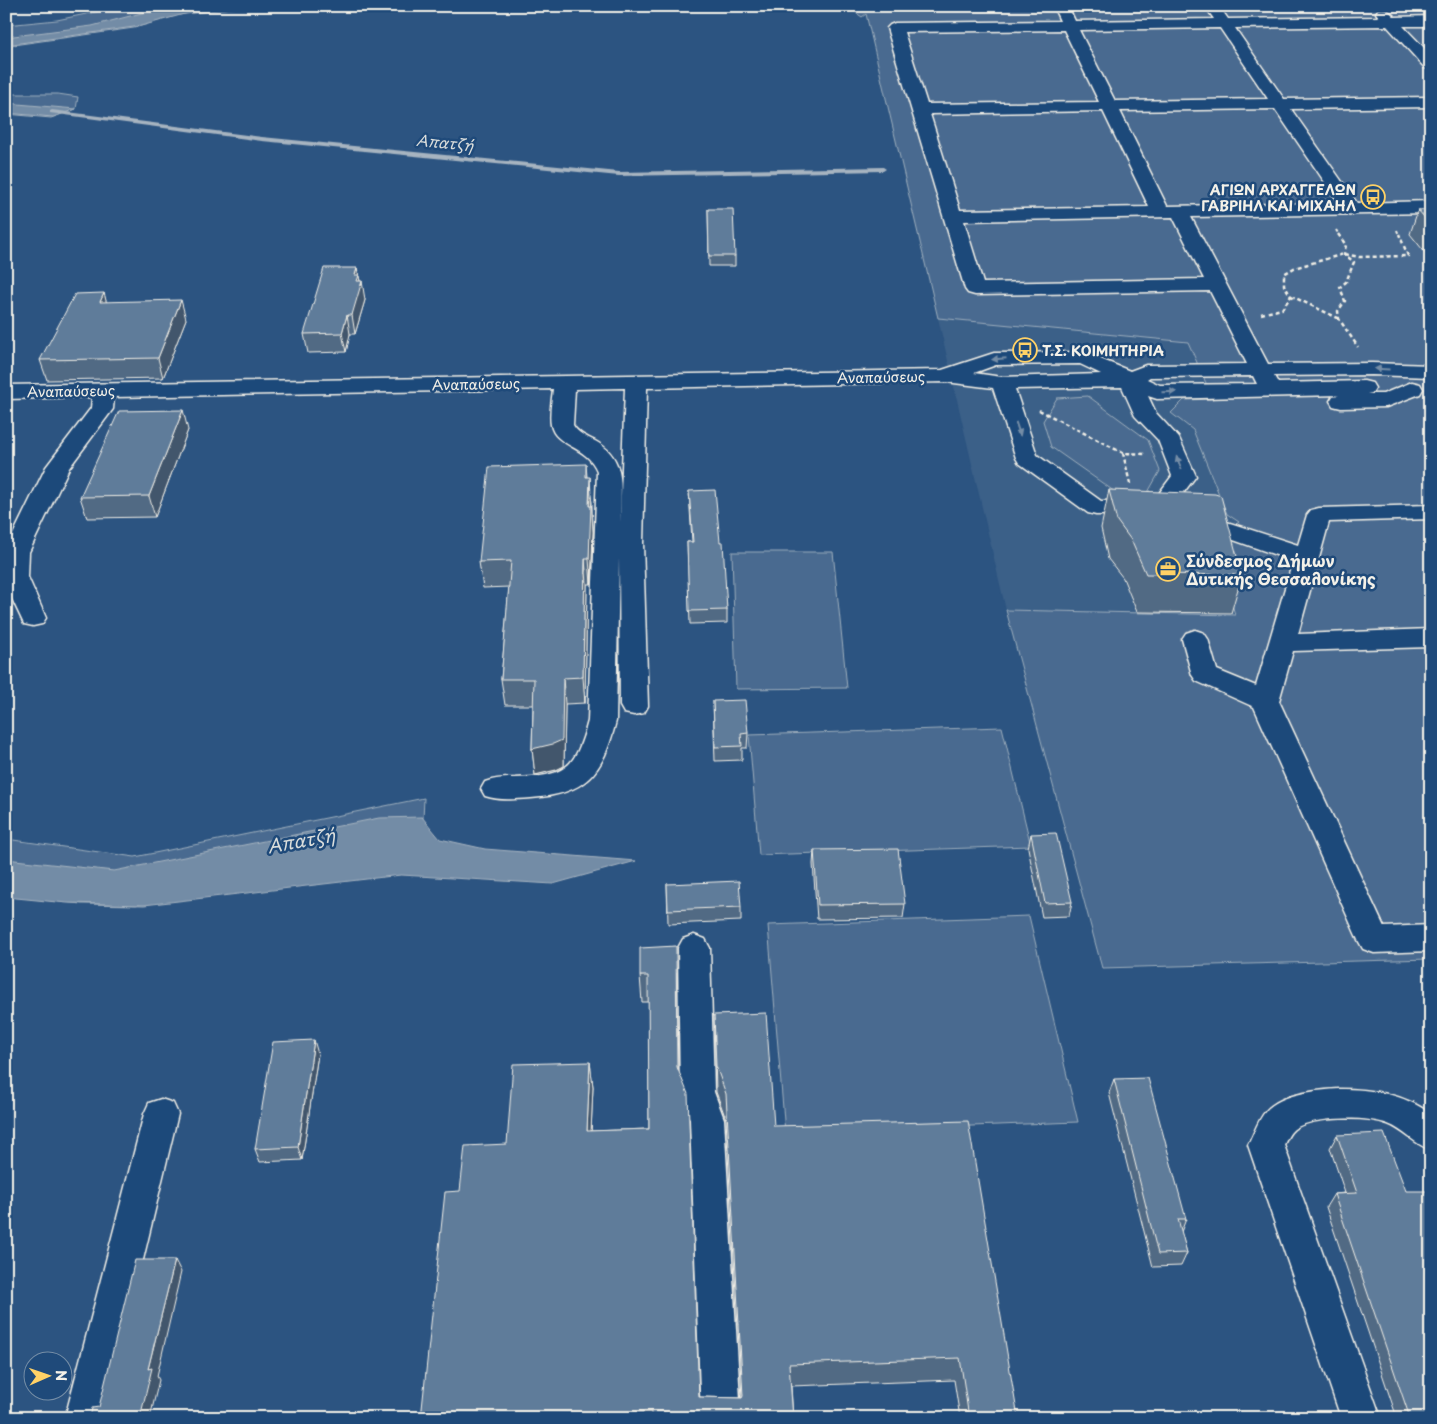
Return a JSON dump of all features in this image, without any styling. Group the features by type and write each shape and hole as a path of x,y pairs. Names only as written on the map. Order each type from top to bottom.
{"street":[{"path":"1060,6 1110,107 1170,212 1216,285 1270,390"},
{"path":"1212,6 1351,208"},
{"path":"1377,6 1431,66"},
{"path":"1216,285 975,288 895,28 1431,21"},
{"path":"920,109 1431,102"},
{"path":"953,216 1431,206"},
{"path":"946,376 994,359 1083,358 1157,392 1270,390 1300,402 1386,400 1422,389"},
{"path":"946,376 1004,388 1130,380 1146,371 1372,369 1431,371"},
{"name":"Αναπαύσεως","path":"6,392 946,376"},
{"path":"1130,380 1146,416 1168,438 1184,476 1161,507"},
{"path":"634,706 631,543 636,381"},
{"path":"495,789 546,786 570,780 586,763 597,741 602,721 609,471 604,459 595,450 566,434 562,425 564,382"},
{"path":"1004,388 1027,458 1096,508 1161,507 1307,557"},
{"path":"33,618 16,578 17,552 58,467 102,409 104,401 102,390"},
{"path":"1431,512 1319,515 1265,701 1374,940 1431,938"},
{"path":"1282,643 1431,638"},
{"path":"1194,639 1205,675 1265,701"},
{"path":"694,948 697,1092 707,1119 721,1418"},
{"path":"1361,1418 1266,1145 1280,1119 1318,1105 1340,1103 1370,1105 1399,1112 1431,1135"},
{"path":"85,1418 161,1114"}],"path":[{"path":"1315,209 1325,216 1346,246 1344,254"},
{"path":"1339,319 1291,296 1284,285 1284,274 1294,268 1344,254 1359,258 1408,256 1396,228 1404,228"},
{"path":"1344,254 1354,262 1346,282 1340,287 1345,301 1338,311 1339,319 1372,369"},
{"path":"1233,317 1282,309 1291,296"},
{"path":"1004,388 1123,453 1176,455"},
{"path":"1123,453 1137,507"}],"shaded area":[{"path":"125,6 248,6 178,15 134,28 6,46 6,25 57,20"},
{"path":"846,6 1431,6 1431,959 1102,968 1006,610 1235,615 1215,541 1239,522 1227,514 1193,430 1171,413 1184,400 1213,399 1188,342 938,318 866,14 862,17"},
{"path":"6,94 58,94 78,97 76,109 51,118 6,114"},
{"path":"938,318 1188,342 1261,506 1215,542 1236,615 1006,610"},
{"path":"1088,396 1148,440 1160,471 1147,494 1118,494 1051,447 1043,421 1057,398"},
{"path":"732,552 833,552 847,688 736,689"},
{"path":"1002,727 1031,846 759,855 749,735"},
{"path":"424,798 422,841 136,905 81,904 6,896 6,839 135,857"},
{"path":"1029,916 1078,1122 785,1133 768,925"}],"water":[{"path":"168,6 213,6 141,26 6,45 6,37 92,26"},
{"path":"6,103 76,109 53,117 6,113"},
{"path":"422,817 440,839 485,849 636,861 553,884 401,875 144,905 67,903 6,897 6,859 114,871 379,818"}],"building":[{"path":"708,209 733,209 735,256 709,256"},
{"path":"1418,210 1431,210 1431,225"},
{"path":"324,268 357,268 355,275 359,275 357,281 362,281 352,315 347,315 342,333 304,334"},
{"path":"104,293 100,302 181,300 158,358 40,360 75,294"},
{"path":"183,410 149,496 80,497 119,411"},
{"path":"586,464 586,477 590,477 589,506 591,506 589,559 585,559 583,677 563,678 562,740 532,749 534,679 501,679 511,561 479,562 489,467"},
{"path":"715,490 720,542 723,542 727,610 689,611 687,542 693,542 689,491"},
{"path":"1109,490 1215,494 1221,496 1242,575 1146,574 1131,540 1117,521"},
{"path":"745,700 748,733 741,734 742,746 715,747 713,701"},
{"path":"1056,833 1072,902 1045,903 1031,834"},
{"path":"898,849 905,904 818,905 814,850"},
{"path":"739,881 741,907 668,910 667,884"},
{"path":"676,946 677,1067 688,1094 699,1397 742,1398 743,1396 726,1094 716,1066 714,1015 766,1013 774,1126 968,1121 1018,1418 969,1418 960,1358 789,1364 793,1418 651,1418 651,1412 421,1418 445,1192 460,1191 465,1146 507,1144 513,1064 590,1062 587,1131 649,1129 648,976 640,976 640,948"},
{"path":"314,1040 298,1147 255,1149 273,1042"},
{"path":"1148,1078 1186,1219 1178,1219 1187,1253 1158,1254 1114,1079"},
{"path":"1384,1133 1406,1191 1431,1191 1431,1418 1410,1418 1334,1194 1357,1193 1337,1135"},
{"path":"135,1260 175,1260 148,1369 152,1368 140,1418 90,1418 92,1408 99,1407"}],"waterway":[{"name":"Απατζή","path":"52,112 262,139 619,174 883,169"}],"place":[{"name":"ΑΓΙΩΝ ΑΡΧΑΓΓΕΛΩΝ ΓΑΒΡΙΗΛ ΚΑΙ ΜΙΧΑΗΛ","path":"1373,197"},
{"name":"Τ.Σ. ΚΟΙΜΗΤΗΡΙΑ","path":"1025,350"},
{"name":"Σύνδεσμος Δήμων Δυτικής Θεσσαλονίκης","path":"1168,569"}]}
